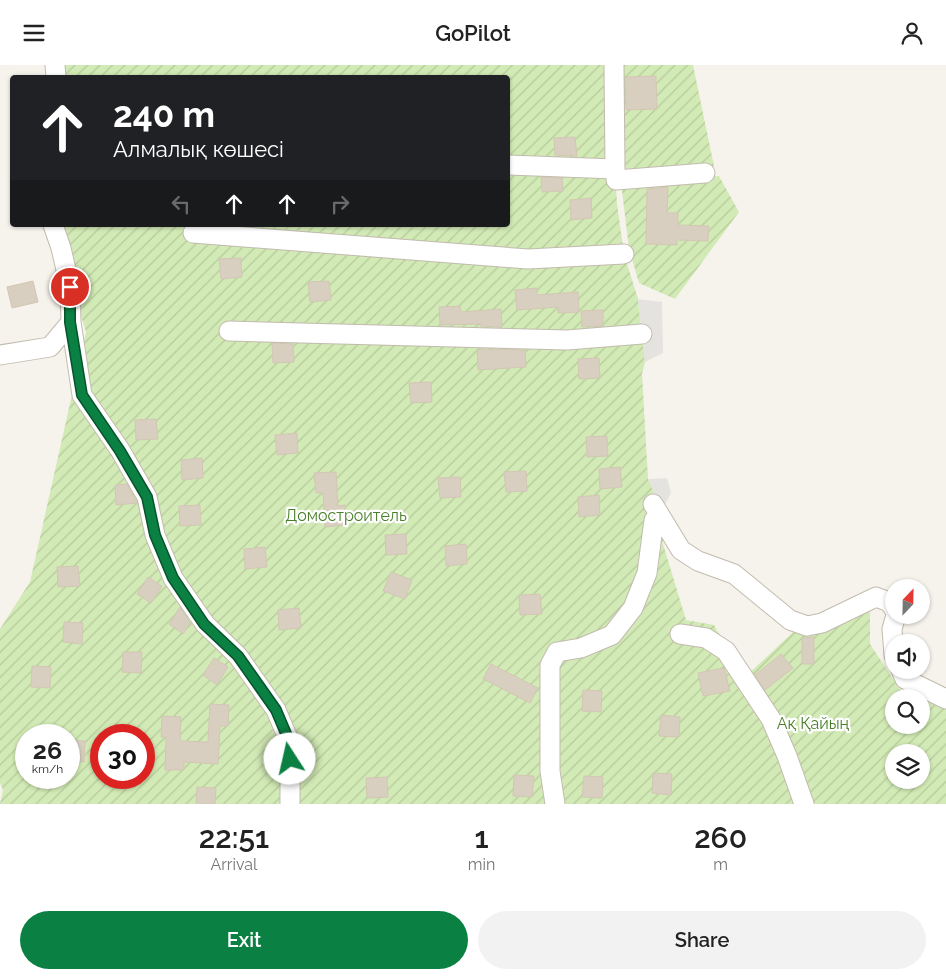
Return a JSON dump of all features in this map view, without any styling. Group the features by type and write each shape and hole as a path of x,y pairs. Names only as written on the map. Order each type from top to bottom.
{"street":[{"path":"614,65 616,174"},
{"path":"510,165 616,174 706,173"},
{"path":"54,227 61,247 70,287 70,322 82,395 120,451 147,497 155,535 173,578 204,624 238,656 276,710 290,743 290,804"},
{"path":"193,233 528,259 624,254"},
{"path":"0,355 50,347 70,322"},
{"path":"229,331 567,340 642,335"},
{"path":"555,804 550,771 550,665 557,652 581,648 612,635 633,608 647,573 654,512 681,550 698,561 734,574 790,620 807,626 822,623 876,597 885,600"},
{"path":"680,634 706,638 726,651 771,719 787,756 804,804"},
{"path":"905,679 946,699"}],"green space":[{"name":"Домостроитель","path":"55,65 693,65 714,166 615,169 617,204 624,254 638,299 645,362 642,374 648,479 662,510 663,544 686,620 714,625 744,678 792,633 823,613 870,610 870,644 885,667 885,679 893,679 900,689 885,689 885,734 930,734 930,703 946,706 946,804 0,804 3,790 0,783 0,629 30,582 86,332 54,227 510,227 510,75 56,75"},
{"path":"719,176 739,212 675,299 639,283 629,249 622,191 623,182"}],"shaded area":[{"path":"638,299 662,302 663,353 645,362"},
{"path":"667,478 671,493 662,510 648,479"}],"building":[{"path":"656,76 657,109 626,110 625,77"},
{"path":"575,137 577,156 555,155 554,138"},
{"path":"541,177 562,178 563,191 542,192"},
{"path":"668,187 667,213 678,213 678,225 709,226 708,241 677,240 677,245 646,244 647,189"},
{"path":"591,198 592,218 571,220 570,200"},
{"path":"241,258 242,277 221,279 219,259"},
{"path":"33,281 38,302 12,308 7,287"},
{"path":"329,281 331,300 310,302 308,282"},
{"path":"537,288 537,295 578,292 579,312 558,313 558,307 517,310 515,290"},
{"path":"460,306 461,312 501,309 502,327 480,326 480,324 440,325 439,307"},
{"path":"603,310 603,326 582,327 581,311"},
{"path":"272,343 293,344 294,362 273,363"},
{"path":"477,350 525,350 526,367 478,370"},
{"path":"599,358 600,378 579,379 578,359"},
{"path":"431,382 432,402 411,403 409,383"},
{"path":"156,419 158,439 136,440 135,420"},
{"path":"297,433 298,453 277,455 275,435"},
{"path":"607,436 608,456 587,457 586,437"},
{"path":"202,458 203,478 182,480 181,460"},
{"path":"620,467 622,487 600,489 599,469"},
{"path":"526,471 527,491 506,492 504,472"},
{"path":"336,472 338,506 345,505 346,525 325,527 323,493 316,493 314,473"},
{"path":"460,477 461,497 440,498 438,478"},
{"path":"127,484 137,503 116,505 115,485"},
{"path":"599,495 600,515 579,517 578,497"},
{"path":"200,505 201,525 180,526 179,506"},
{"path":"406,534 407,554 386,555 385,535"},
{"path":"466,544 467,564 446,566 445,546"},
{"path":"265,547 267,567 245,569 244,549"},
{"path":"78,566 80,586 58,587 57,567"},
{"path":"391,572 412,580 405,599 383,591"},
{"path":"148,577 162,586 151,603 137,594"},
{"path":"540,594 542,614 520,615 519,595"},
{"path":"180,607 190,623 183,634 169,624"},
{"path":"299,608 301,628 279,630 278,610"},
{"path":"64,622 83,623 82,644 63,642"},
{"path":"814,637 814,664 802,664 802,638"},
{"path":"123,652 142,652 141,673 122,672"},
{"path":"781,654 793,668 765,690 755,675"},
{"path":"214,658 228,667 217,685 203,675"},
{"path":"491,664 538,688 530,703 483,679"},
{"path":"32,666 51,667 50,688 31,687"},
{"path":"724,668 730,691 703,696 698,673"},
{"path":"583,690 602,691 601,712 582,711"},
{"path":"210,704 229,705 228,726 220,726 218,764 184,762 184,770 165,770 166,737 161,737 162,716 181,717 180,741 208,742"},
{"path":"661,715 680,717 679,737 659,736"},
{"path":"80,741 85,741 84,762 80,762"},
{"path":"653,773 672,774 671,795 652,793"},
{"path":"514,775 534,776 532,797 513,796"},
{"path":"584,776 603,777 602,798 582,797"},
{"path":"387,777 388,797 367,798 366,778"},
{"path":"197,787 216,788 215,804 196,804"}],"route":[{"path":"70,287 70,322 82,395 120,451 147,497 155,535 173,578 204,624 238,656 276,710 290,743 290,759"}],"park label":[{"name":"Ақ Қайың","path":"813,723"}]}
